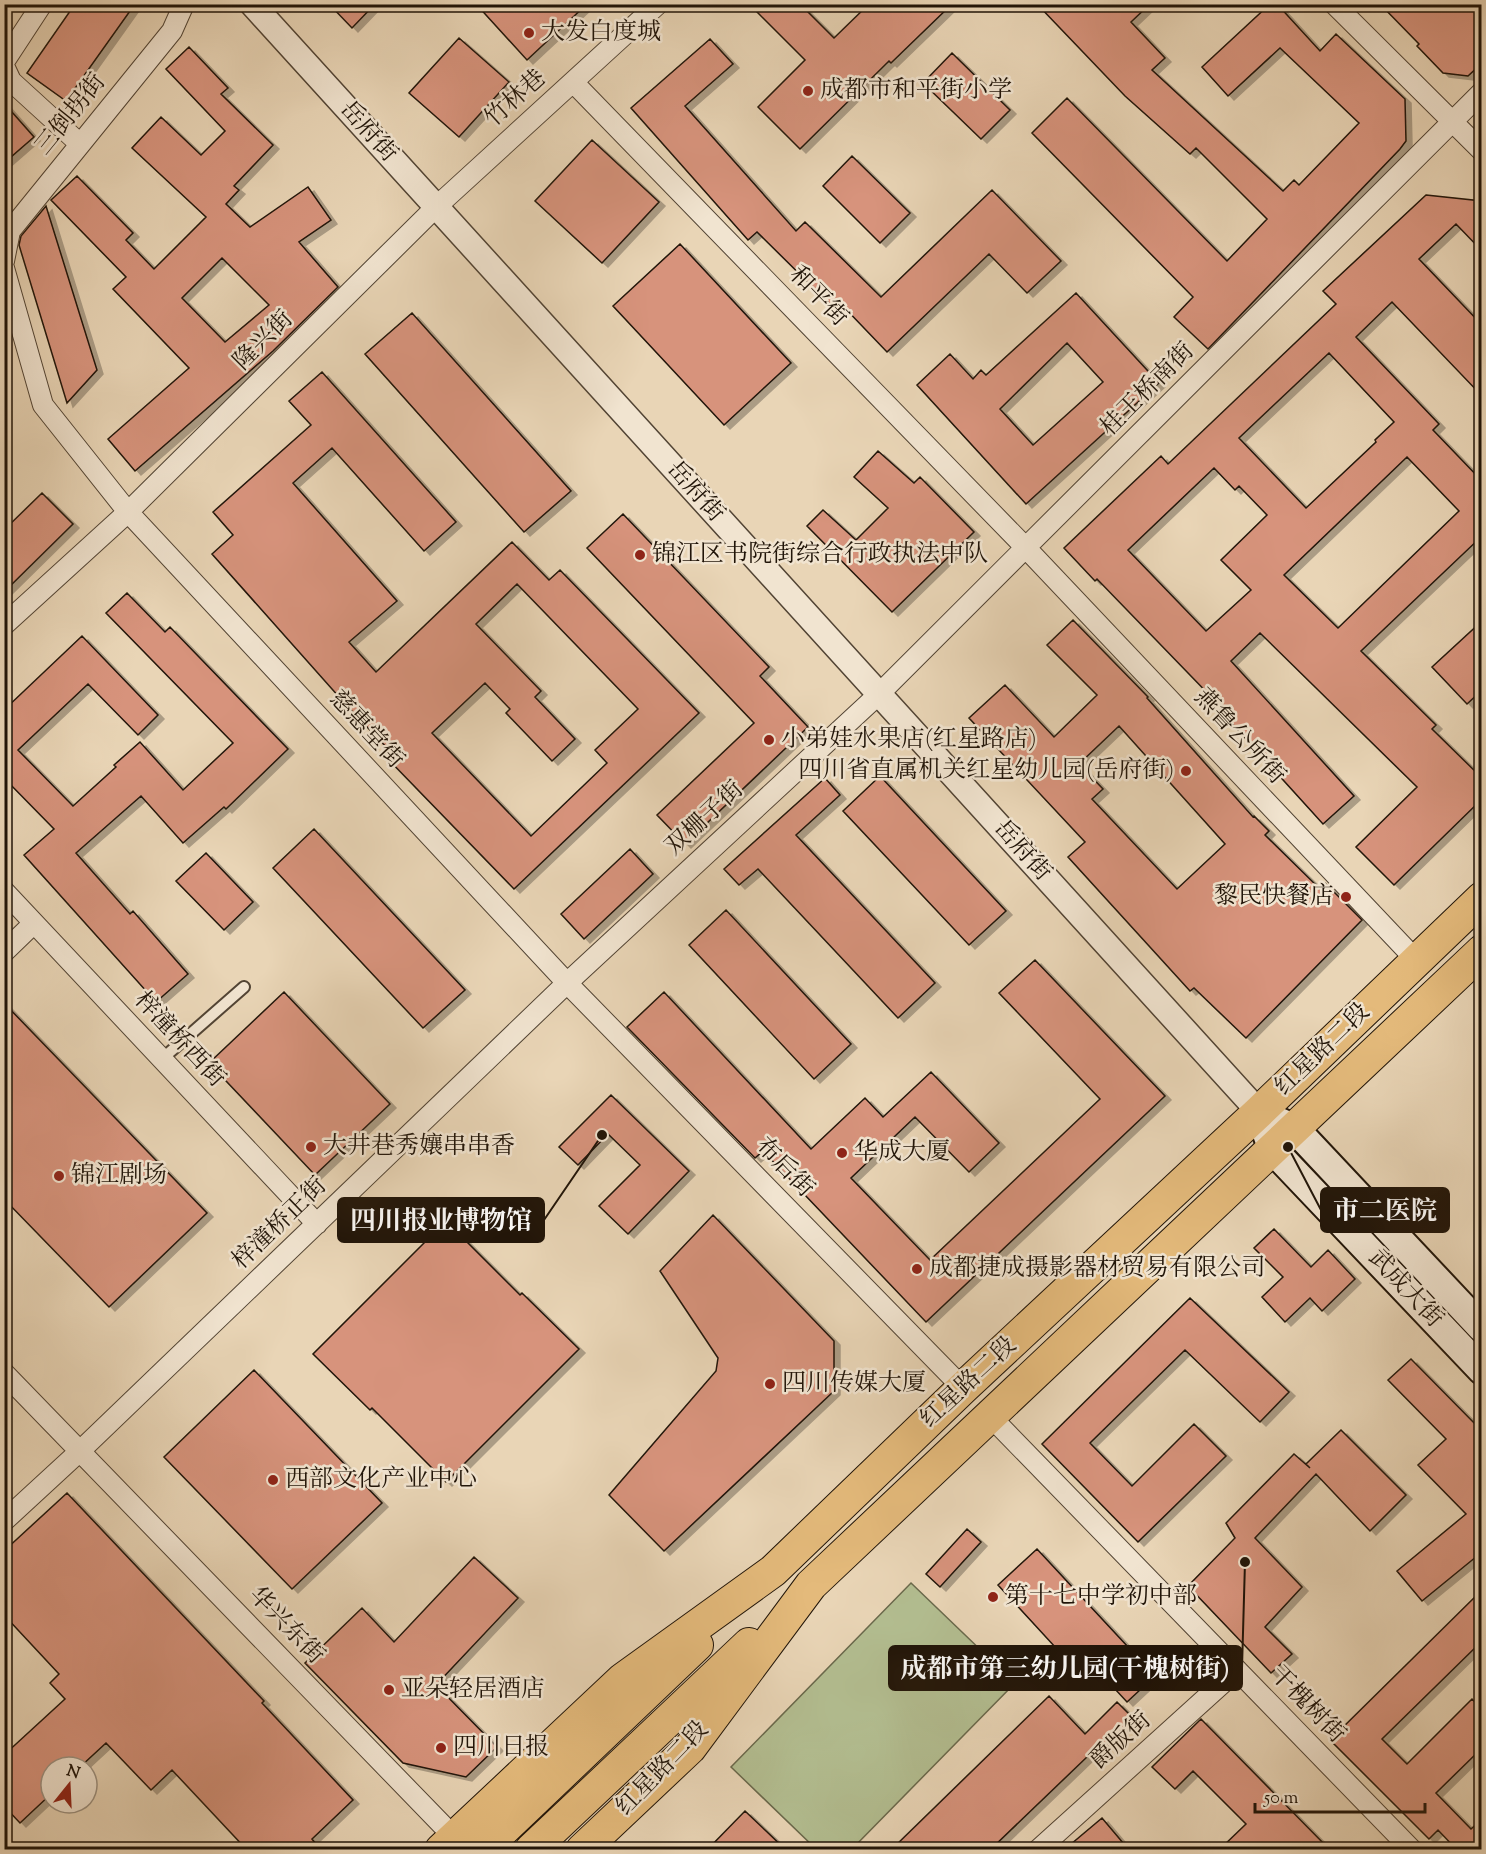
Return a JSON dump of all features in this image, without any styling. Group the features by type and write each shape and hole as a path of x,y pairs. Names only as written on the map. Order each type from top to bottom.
{"main road":[{"name":"红星路二段","path":"447,1843 623,1679 773,1571 963,1388 1259,1113 1482,898"},
{"name":"红星路二段","path":"582,1850 690,1748 811,1585 1482,951"},
{"name":"武成大街","path":"1259,1113 1482,1328"},
{"name":"武成大街","path":"1284,1139 1482,1370"},
{"path":"482,1850 773,1571"},
{"path":"531,1850 811,1585"}],"street":[{"path":"42,4 4,64 12,81 80,144"},
{"name":"三倒拐街","path":"4,261 10,231 172,31 184,4"},
{"name":"岳府街","path":"252,4 1259,1113"},
{"name":"竹林巷","path":"436,207 658,4"},
{"path":"1334,4 1482,151"},
{"name":"和平街","path":"573,82 1026,548"},
{"name":"桂王桥南街","path":"879,694 1482,92"},
{"name":"隆兴街","path":"4,625 128,512 436,207"},
{"path":"4,268 43,405 128,512"},
{"name":"慈惠堂街","path":"128,512 567,983"},
{"name":"燕鲁公所街","path":"1026,548 1416,960"},
{"name":"双栅子街","path":"567,983 879,694"},
{"name":"梓潼桥西街","path":"4,891 316,1224"},
{"path":"4,952 34,923"},
{"name":"梓潼桥正街","path":"4,1521 80,1451 567,983"},
{"name":"布后街","path":"567,983 963,1388"},
{"name":"华兴东街","path":"4,1373 80,1451 447,1843"},
{"name":"干槐树街","path":"990,1416 1412,1850"},
{"name":"爵版街","path":"1038,1850 1237,1670"}],"lane":[{"path":"162,1059 244,987"}],"green space":[{"path":"911,1583 1015,1683 852,1849 816,1849 731,1767"}],"building":[{"path":"75,4 135,4 66,101 27,73"},
{"path":"329,4 375,4 352,28"},
{"name":"大发白度城","path":"476,4 587,4 527,60"},
{"path":"749,4 800,4 834,38 869,4 952,4 891,63 889,61 800,149 758,107 805,60"},
{"path":"1037,4 1150,4 1131,22 1165,58 1152,70 1283,191 1294,180 1299,185 1359,123 1280,48 1228,96 1202,67 1270,4 1277,4 1320,51 1336,34 1405,99 1406,141 1208,349 1174,317 1193,297 1032,133 1067,98 1227,261 1267,219 1196,148 1190,154 1125,96"},
{"path":"1380,4 1482,4 1482,63 1468,76 1443,73 1417,46 1419,44"},
{"path":"459,38 509,82 459,137 409,93"},
{"path":"710,39 733,64 685,106 796,231 805,222 881,297 992,190 1061,261 1027,293 989,254 887,352 840,303 834,308 757,232 748,240 631,108"},
{"path":"189,47 228,88 221,94 273,145 234,186 239,190 226,204 250,227 308,187 331,220 299,242 338,287 273,351 135,471 108,439 189,368 113,289 126,277 51,200 77,176 133,233 126,240 154,269 206,217 132,148 161,117 201,155 225,131 166,69","holes":["222,258 269,305 225,342 182,298"]},
{"path":"952,53 1010,110 981,139 923,83"},
{"path":"4,103 34,137 4,163"},
{"path":"592,140 659,202 602,263 535,201"},
{"path":"852,156 910,213 880,243 823,186"},
{"path":"1426,195 1482,201 1482,251 1456,224 1419,259 1482,325 1482,396 1392,302 1356,337 1439,424 1433,430 1482,481 1482,536 1361,651 1436,725 1432,729 1482,778 1482,799 1394,885 1356,847 1417,787 1260,633 1231,661 1354,796 1323,824 1217,707 1219,705 1064,548 1161,456 1168,464 1336,304 1323,291","holes":["1329,353 1394,422 1306,508 1239,438","1407,457 1459,511 1338,628 1284,575","1214,468 1235,490 1239,486 1267,515 1221,560 1251,590 1206,631 1128,550"]},
{"path":"46,206 97,370 67,403 19,245 21,236"},
{"path":"680,244 791,363 724,425 613,306"},
{"path":"1076,293 1159,383 1026,504 917,385 950,354 973,379 981,370 986,375","holes":["1067,343 1103,382 1033,445 1000,409"]},
{"path":"412,313 571,491 524,532 365,354"},
{"path":"322,372 456,522 424,551 332,448 293,483 397,601 349,642 376,672 512,542 549,580 560,570 699,713 514,889 384,755 389,750 212,554 233,535 213,512 311,425 289,401","holes":["517,584 638,709 595,750 607,763 531,836 432,733 485,683 510,709 506,713 552,761 575,739 535,697 541,691 476,624"]},
{"path":"878,451 914,483 920,477 974,532 892,612 807,526 823,510 856,540 888,508 854,477"},
{"path":"42,493 73,524 4,592 4,530"},
{"path":"623,514 769,667 760,676 808,727 685,844 657,815 754,723 587,548"},
{"path":"127,593 165,632 170,627 288,749 226,809 224,807 183,843 141,796 76,853 130,914 133,911 188,974 156,1002 24,855 54,829 4,778 4,710 82,636 158,715 138,735 88,684 18,750 73,806 140,742 183,790 233,743 106,613"},
{"path":"1073,620 1148,697 1253,817 1269,831 1265,835 1320,889 1325,883 1362,920 1246,1038 1194,988 1190,991 1068,857 1085,842 969,718 1005,685 1054,737 1097,695 1047,645","holes":["1119,726 1225,844 1177,889 1092,799 1103,789 1079,764"]},
{"path":"1482,621 1482,690 1467,704 1432,667"},
{"path":"880,776 1006,911 969,945 843,811"},
{"path":"825,778 840,795 796,835 935,983 898,1018 758,869 739,885 724,869"},
{"path":"314,829 465,990 423,1028 273,868"},
{"path":"630,849 653,874 584,939 561,914"},
{"path":"206,853 253,902 224,930 176,881"},
{"path":"726,910 851,1044 814,1079 689,945"},
{"name":"华成大厦","path":"1035,960 1165,1096 926,1322 763,1151 755,1158 627,1027 664,992 811,1149 865,1098 883,1117 931,1072 999,1143 969,1172 915,1117 851,1178 930,1260 1100,1099 999,993"},
{"path":"284,992 390,1104 315,1175 209,1063"},
{"path":"4,1003 207,1213 109,1307 4,1199"},
{"path":"611,1095 689,1171 628,1234 599,1206 640,1165 608,1134 578,1165 559,1147"},
{"name":"四川传媒大厦","path":"713,1215 834,1341 834,1391 664,1551 609,1495 716,1371 718,1358 660,1271"},
{"path":"446,1221 520,1295 522,1293 579,1349 446,1482 372,1408 370,1410 313,1354"},
{"path":"1274,1229 1311,1267 1328,1250 1355,1279 1322,1311 1310,1298 1285,1322 1262,1297 1283,1277 1254,1248"},
{"path":"1190,1298 1289,1392 1260,1422 1185,1350 1090,1443 1132,1486 1194,1424 1226,1456 1138,1542 1042,1444"},
{"path":"1411,1359 1482,1431 1482,1552 1422,1601 1397,1571 1466,1514 1418,1465 1446,1439 1388,1380"},
{"name":"西部文化产业中心","path":"254,1370 382,1503 292,1589 164,1457"},
{"path":"1341,1430 1406,1495 1370,1531 1316,1474 1255,1538 1302,1587 1265,1627 1292,1654 1271,1673 1188,1586 1235,1538 1226,1523 1294,1454 1310,1468 1306,1464"},
{"path":"67,1493 264,1701 262,1703 353,1800 312,1839 321,1850 247,1850 172,1770 151,1790 106,1743 93,1755 39,1755 39,1805 20,1823 4,1806 4,1755 65,1699 50,1683 59,1674 4,1615 4,1551"},
{"path":"967,1529 981,1542 940,1587 926,1574"},
{"path":"1037,1549 1155,1676 1127,1702 1078,1649 1067,1660 998,1585"},
{"path":"474,1557 518,1598 436,1685 497,1747 466,1777 403,1763 305,1663 362,1608 394,1642"},
{"path":"1482,1590 1482,1641 1382,1739 1407,1764 1472,1699 1482,1709 1482,1748 1436,1793 1471,1829 1482,1819 1482,1850 1457,1850 1438,1830 1429,1839 1330,1740"},
{"path":"1049,1696 1085,1734 1117,1702 1133,1718 1091,1759 1088,1756 990,1850 891,1850"},
{"path":"1201,1719 1330,1850 1219,1850 1246,1824 1193,1771 1175,1789 1152,1767"},
{"path":"745,1811 786,1850 707,1850"},
{"path":"1102,1818 1129,1850 1064,1850"}],"place":[{"name":"大发白度城","path":"529,33"},
{"name":"成都市和平街小学","path":"808,91"},
{"name":"锦江区书院街综合行政执法中队","path":"640,555"},
{"name":"小弟娃水果店(红星路店)","path":"769,740"},
{"name":"四川省直属机关红星幼儿园(岳府街)","path":"1186,771"},
{"name":"黎民快餐店","path":"1346,897"},
{"name":"四川报业博物馆","path":"602,1135"},
{"name":"大井巷秀孃串串香","path":"311,1147"},
{"name":"市二医院","path":"1288,1147"},
{"name":"华成大厦","path":"842,1153"},
{"name":"锦江剧场","path":"59,1176"},
{"name":"成都捷成摄影器材贸易有限公司","path":"917,1269"},
{"name":"四川传媒大厦","path":"770,1384"},
{"name":"西部文化产业中心","path":"273,1480"},
{"name":"成都市第三幼儿园(干槐树街)","path":"1245,1562"},
{"name":"第十七中学初中部","path":"993,1597"},
{"name":"亚朵轻居酒店","path":"389,1690"},
{"name":"四川日报","path":"441,1748"}]}
